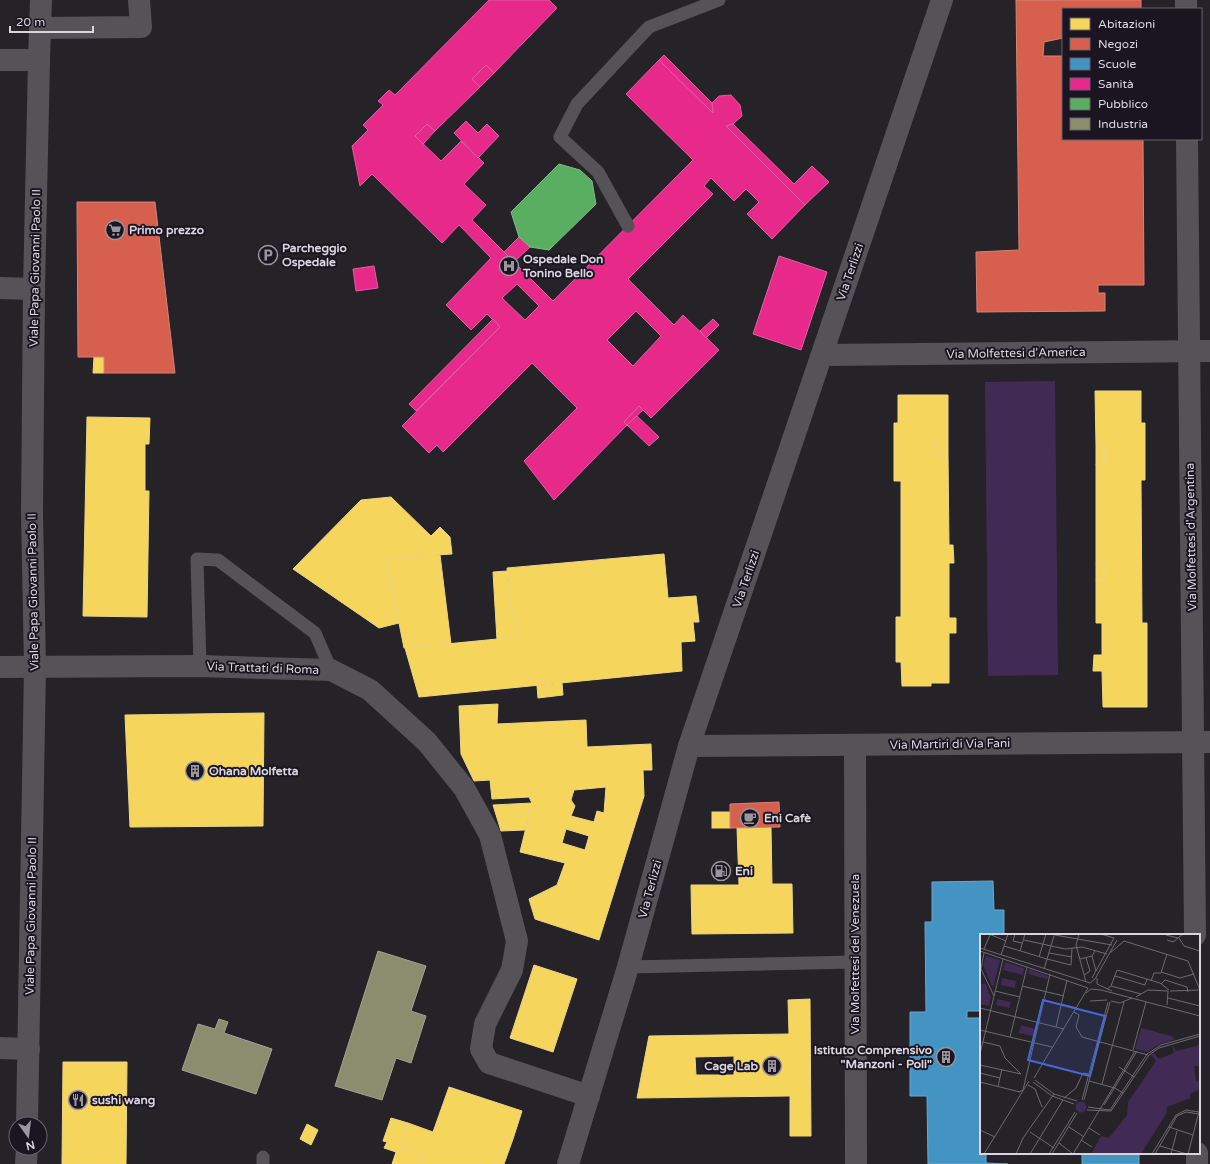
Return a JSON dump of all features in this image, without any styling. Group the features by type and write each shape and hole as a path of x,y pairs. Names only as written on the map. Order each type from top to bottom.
{"street":[{"name":"Viale Papa Giovanni Paolo II","path":"27,1116 35,668 32,512 34,289 39,60 42,0"},
{"path":"41,28 141,27 139,0"},
{"name":"Via Terlizzi","path":"568,1164 628,967 690,746 942,0"},
{"path":"0,60 39,60"},
{"name":"Via Molfettesi d'Argentina","path":"1187,140 1200,351 1201,742 1195,934"},
{"path":"0,288 34,289"},
{"name":"Via Molfettesi d'America","path":"823,355 1200,351"},
{"name":"Via Trattati di Roma","path":"0,667 200,666 331,670 370,690 427,742 464,788 490,835 517,941 512,970 485,1024 481,1049 489,1063 589,1096"},
{"name":"Via Martiri di Via Fani","path":"690,746 1201,742"},
{"name":"Via Molfettesi del Venezuela","path":"855,745 856,1164"},
{"path":"0,1048 29,1049"}],"lane":[{"path":"628,226 598,172 560,137 577,104 648,27 719,0"},
{"path":"200,666 197,559 218,560 315,633 331,670"},
{"path":"628,967 855,962"}],"shaded area":[{"path":"1055,381 1058,675 988,676 985,382"}],"building: Abitazioni":[{"path":"94,357 104,357 104,373 93,373"},
{"path":"1095,391 1141,391 1141,423 1145,423 1145,480 1141,480 1142,623 1147,623 1147,707 1103,707 1102,671 1093,671 1094,655 1102,655 1102,623 1096,623 1096,580 1104,580 1104,565 1096,565 1096,464 1104,464 1104,445 1096,445"},
{"path":"898,395 948,395 948,437 936,438 936,454 948,454 949,545 953,545 954,563 949,563 949,618 956,618 956,633 949,633 949,683 931,683 931,686 902,686 901,662 896,662 896,617 901,617 901,481 894,481 894,423 898,423"},
{"path":"87,417 150,418 149,444 145,444 145,491 149,491 147,617 83,616"},
{"path":"948,437 948,454 936,454 936,438"},
{"path":"1096,445 1104,445 1104,464 1096,464"},
{"path":"391,497 431,536 440,527 450,537 452,554 386,558 399,623 379,628 293,569 361,500"},
{"path":"664,554 668,598 696,596 699,622 693,622 695,641 681,642 682,671 419,697 405,648 518,637 515,610 511,611 507,568"},
{"path":"440,555 451,644 404,648 386,558"},
{"path":"1096,565 1104,565 1104,580 1096,580"},
{"path":"507,571 511,611 515,610 518,637 497,640 493,572"},
{"path":"562,683 563,695 538,698 537,686"},
{"path":"498,704 497,724 586,720 587,747 651,744 652,770 643,770 644,796 599,940 535,919 529,899 557,885 565,863 520,852 532,803 529,797 492,799 490,780 474,781 461,754 459,706","holes":["606,787 604,813 597,811 594,822 571,816 575,806 571,800 574,790","566,829 589,836 585,850 562,843"]},
{"name":"Ohana Molfetta","path":"264,713 263,826 130,827 125,715"},
{"path":"532,803 525,830 501,831 493,805"},
{"path":"712,812 730,812 730,828 712,828"},
{"path":"771,827 772,884 792,884 793,933 692,934 691,885 739,885 737,828"},
{"path":"534,965 577,979 553,1052 510,1038"},
{"name":"Cage Lab","path":"810,999 811,1136 790,1136 790,1096 637,1098 649,1036 789,1034 788,1000","holes":["734,1056 734,1075 696,1075 695,1057"]},
{"path":"63,1062 127,1062 126,1164 62,1164"},
{"path":"449,1087 522,1111 513,1139 504,1136 494,1164 421,1164 425,1154 400,1146 408,1123 433,1132"},
{"path":"391,1118 408,1123 400,1146 425,1154 421,1164 392,1164 396,1152 384,1148 387,1142 383,1141"},
{"path":"307,1124 318,1130 311,1145 300,1139"},
{"path":"504,1136 513,1139 504,1164 494,1164"}],"building: Negozi":[{"path":"1016,0 1141,0 1141,8 1062,8 1062,38 1044,42 1043,56 1062,56 1062,140 1143,140 1144,285 1098,285 1098,293 1105,293 1105,311 977,312 976,252 1019,250"},
{"path":"77,202 155,202 175,373 104,373 104,357 78,357"},
{"path":"779,802 780,827 730,828 730,804"}],"building: Scuole":[{"name":"Istituto Comprensivo \"Manzoni - Poli\"","path":"993,881 994,910 1004,910 1004,934 980,934 980,1011 967,1011 967,1018 980,1018 980,1154 986,1154 986,1163 1008,1164 928,1164 927,1096 910,1096 910,1012 926,1012 925,922 932,922 932,882"},
{"path":"1082,1154 1139,1154 1139,1164 1082,1164"}],"building: Sanità":[{"path":"489,0 549,0 557,8 494,73 486,65 472,79 480,87 435,131 427,124 415,136 441,161 461,141 484,163 464,184 486,205 472,220 553,301 693,160 626,94 659,60 713,113 712,103 719,96 731,95 740,105 742,116 733,124 726,126 805,205 772,239 747,214 759,202 746,189 734,201 711,178 704,186 713,194 628,279 674,325 683,315 719,350 651,418 639,406 624,422 627,425 554,500 524,461 577,408 532,363 443,452 437,445 429,453 402,426 500,327 487,314 471,330 446,305 491,258 459,225 442,243 372,174 360,186 352,146 368,130 363,125 383,105 378,101 389,90 395,95","holes":["517,284 539,306 525,320 502,298","636,311 661,336 633,366 607,340"]},
{"path":"664,55 712,103 713,113 659,60"},
{"path":"486,65 494,73 480,87 472,79"},
{"path":"466,121 478,133 487,124 499,136 478,158 454,133"},
{"path":"427,124 435,131 423,144 415,136"},
{"path":"733,124 794,184 812,166 829,182 805,205 726,126"},
{"path":"519,237 530,247 514,262 504,252"},
{"path":"779,256 827,272 801,350 753,334"},
{"path":"374,266 378,288 356,291 353,269"},
{"path":"493,319 500,327 416,411 409,404"},
{"path":"713,319 719,325 706,338 700,331"},
{"path":"639,406 643,410 627,425 624,422"},
{"path":"637,416 659,437 649,446 627,425"}],"building: Pubblico":[{"path":"559,164 580,170 592,181 596,204 549,250 530,247 519,237 511,212"}],"building: Industria":[{"path":"378,951 426,966 411,1011 426,1016 411,1063 396,1058 382,1100 335,1086"},
{"path":"219,1019 228,1022 224,1033 272,1049 256,1094 182,1070 198,1024 215,1029"}],"place":[{"name":"Primo prezzo","path":"115,230"},
{"name":"Parcheggio Ospedale","path":"268,255"},
{"name":"Ospedale Don Tonino Bello","path":"509,266"},
{"name":"Ohana Molfetta","path":"195,771"},
{"name":"Eni Cafè","path":"750,818"},
{"name":"Eni","path":"721,871"},
{"name":"Istituto Comprensivo \"Manzoni - Poli\"","path":"946,1057"},
{"name":"Cage Lab","path":"772,1066"},
{"name":"sushi wang","path":"78,1100"}]}
